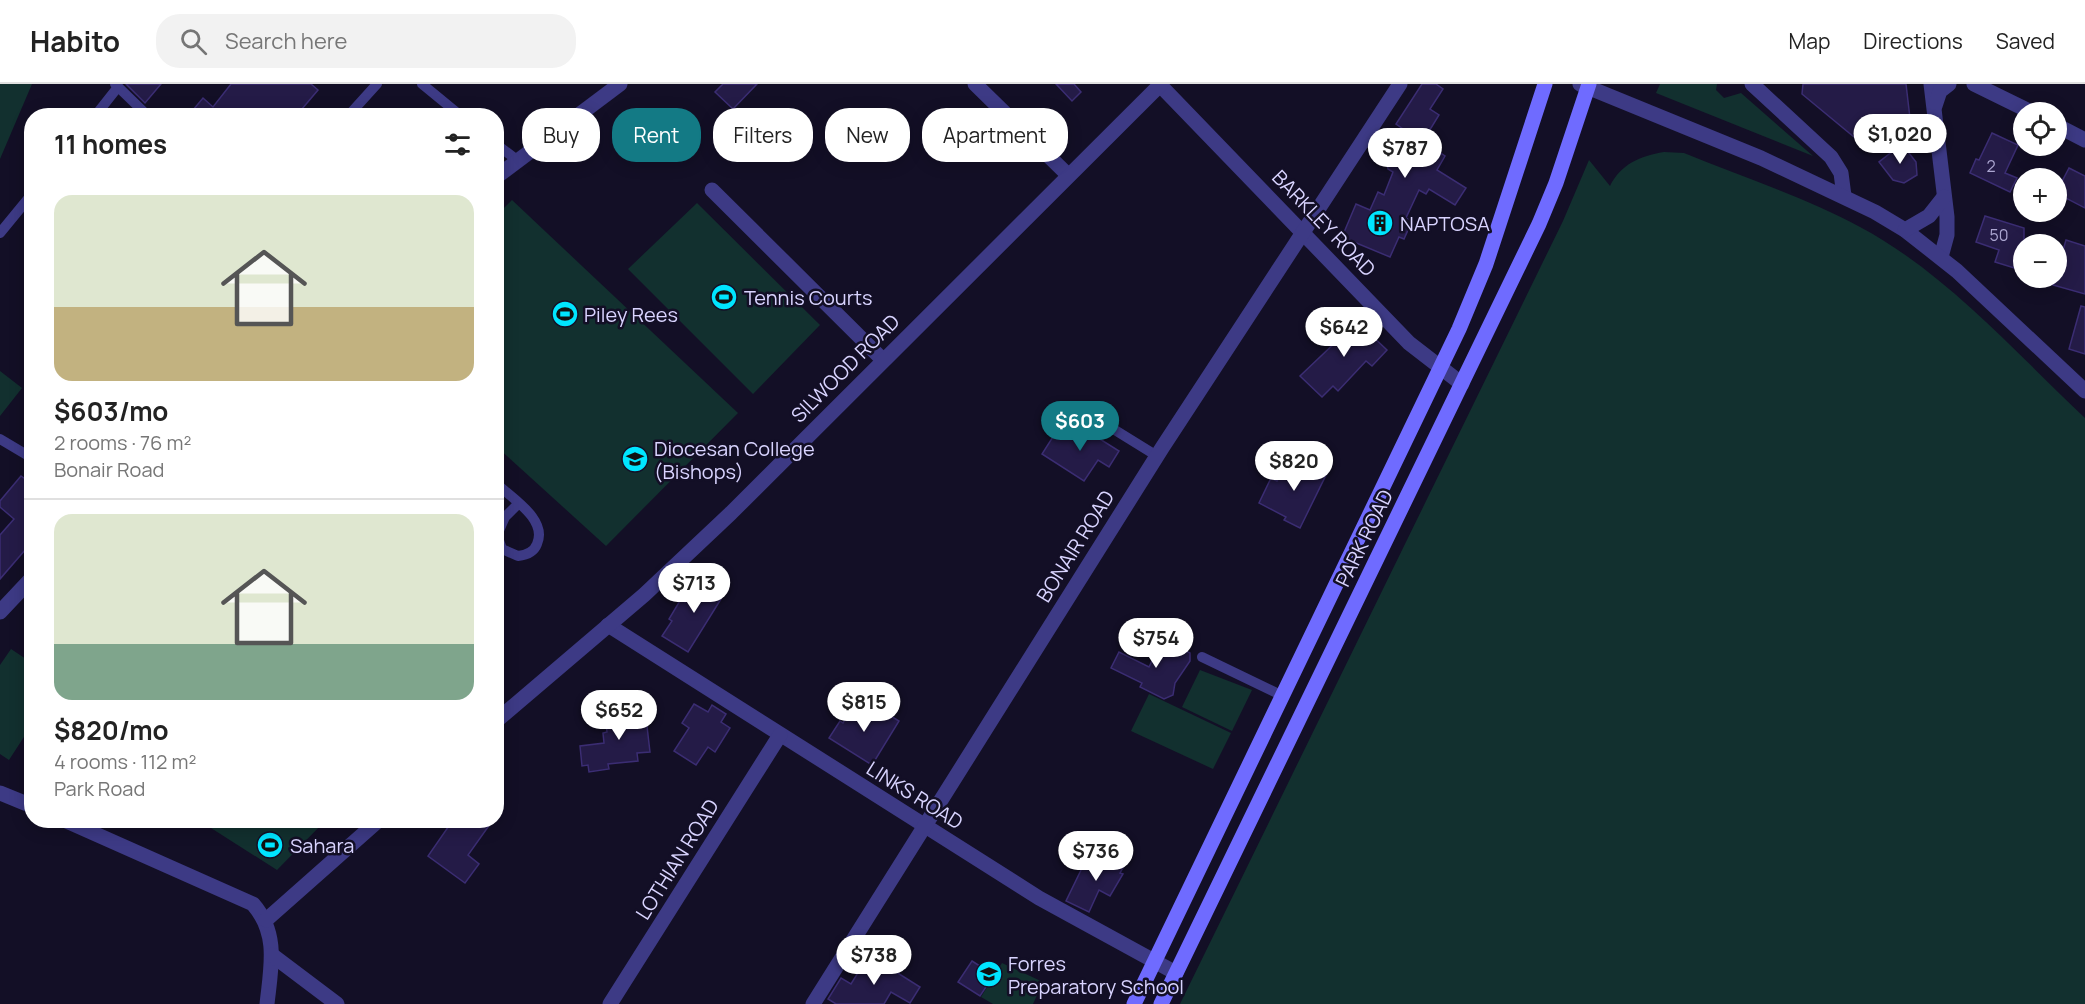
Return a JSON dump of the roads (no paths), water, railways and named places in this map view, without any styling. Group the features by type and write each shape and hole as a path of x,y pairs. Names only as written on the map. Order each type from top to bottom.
{"main road":[{"name":"PARK ROAD","path":"1134,1004 1441,369 1486,264 1545,84"},
{"name":"PARK ROAD","path":"1161,1004 1539,224 1556,183 1586,85"}],"street":[{"path":"504,171 620,84"},
{"path":"975,84 1068,175"},
{"name":"BONAIR ROAD","path":"813,1004 1157,456 1400,84"},
{"path":"1752,84 1831,157 1841,173 1844,196"},
{"path":"1931,84 1947,235 1941,257"},
{"path":"1935,108 1940,91 1949,84"},
{"path":"1974,84 2013,103"},
{"name":"SILWOOD ROAD","path":"504,714 651,589 732,513 1068,175 1161,85"},
{"name":"BARKLEY ROAD","path":"1161,85 1409,343 1462,384"},
{"path":"1586,85 1761,158 1844,196 1905,230 1941,257 2085,391"},
{"path":"2067,131 2085,140"},
{"path":"712,190 883,360"},
{"path":"1905,230 1929,216 1944,197"},
{"path":"0,612 24,586"},
{"name":"LINKS ROAD","path":"608,625 1040,898 1176,974"},
{"name":"LOTHIAN ROAD","path":"610,1004 780,735"},
{"path":"0,793 24,804"},
{"path":"82,828 247,900 266,920 272,942 267,1004"},
{"path":"266,920 370,828"},
{"path":"272,955 337,1004"}],"lane":[{"path":"355,108 377,84"},
{"path":"422,84 451,108"},
{"path":"101,108 116,86 139,108"},
{"path":"504,150 518,160"},
{"path":"0,233 24,204"},
{"path":"1081,409 1157,456"},
{"path":"0,439 24,453"},
{"path":"504,491 537,522 539,536 532,551 518,556 504,550"},
{"path":"504,519 518,504"},
{"path":"1202,657 1283,696"}],"place":[{"name":"NAPTOSA","path":"1380,223"},
{"name":"Tennis Courts","path":"724,297"},
{"name":"Piley Rees","path":"565,314"},
{"name":"Diocesan College (Bishops)","path":"635,459"},
{"name":"Sahara","path":"270,845"},
{"name":"Forres Preparatory School","path":"989,974"}]}
